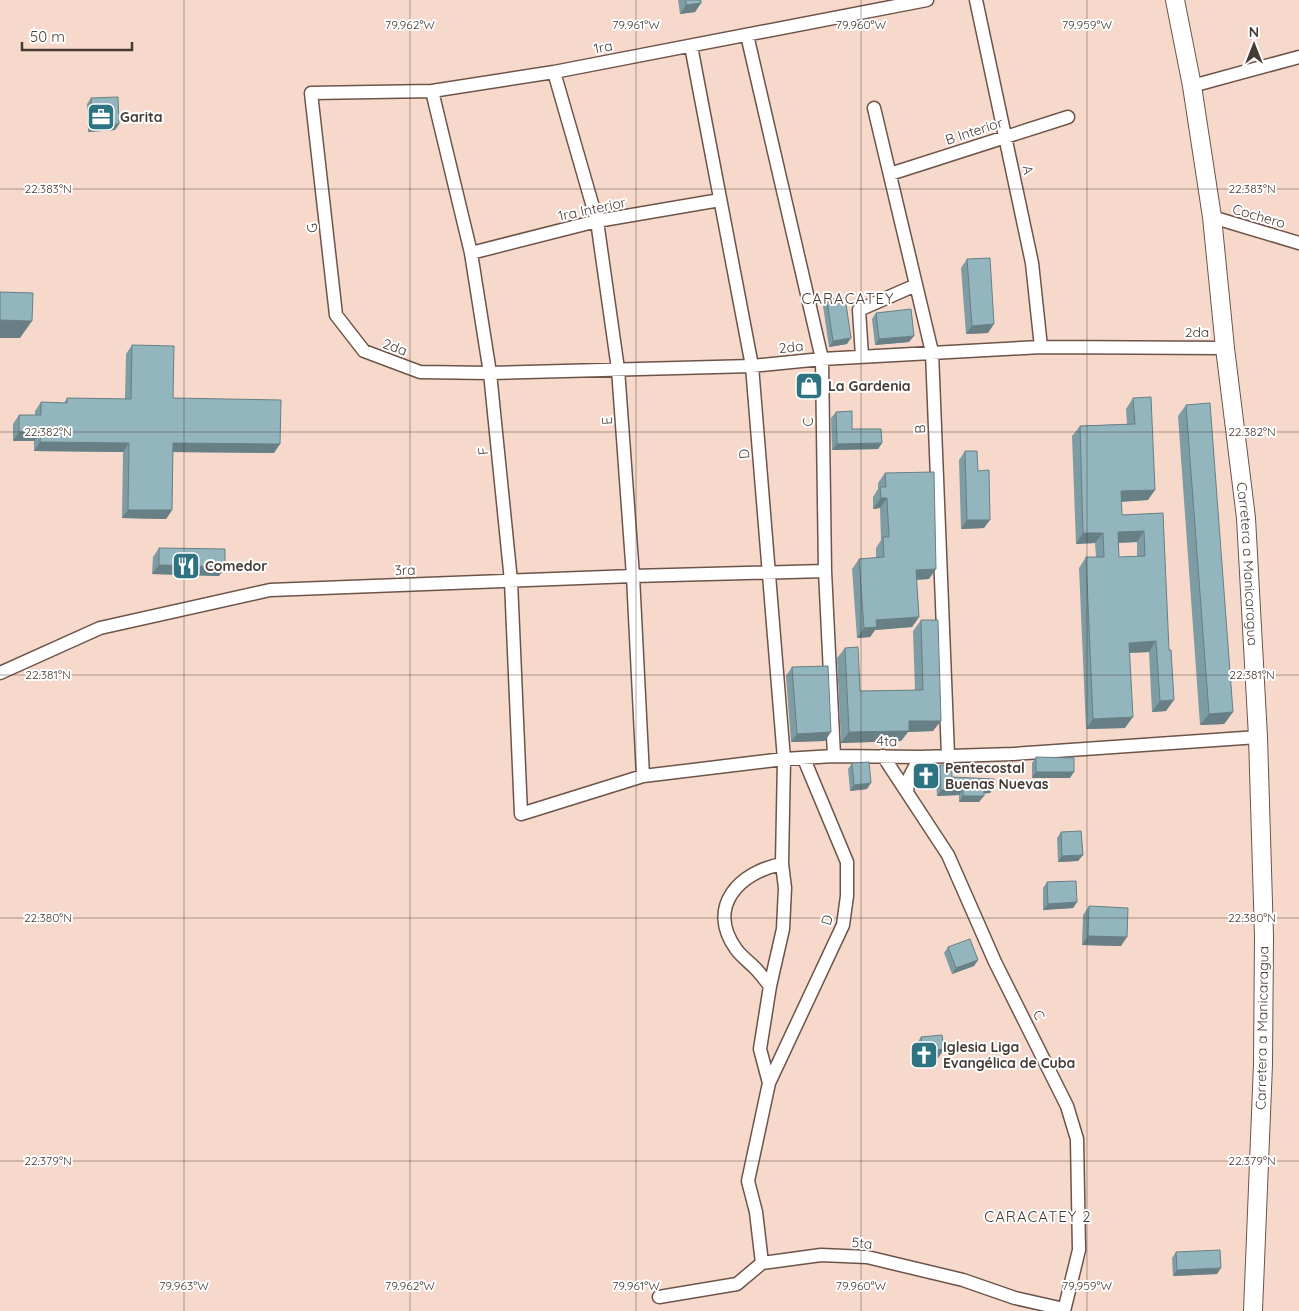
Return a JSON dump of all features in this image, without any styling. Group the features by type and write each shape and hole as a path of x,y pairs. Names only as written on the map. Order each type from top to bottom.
{"main road":[{"name":"Carretera a Manicaragua","path":"1175,0 1192,86 1212,217 1225,348 1246,518 1258,737 1264,936 1263,1064 1253,1311"}],"street":[{"name":"1ra","path":"312,93 432,92 554,72 927,0"},
{"name":"A","path":"976,0 1032,263 1041,347"},
{"name":"C","path":"747,35 822,359 825,571 834,756"},
{"name":"D","path":"691,46 752,366 784,760 782,864 785,888 783,929 770,986 760,1049 769,1083"},
{"path":"1192,86 1299,57"},
{"name":"E","path":"554,72 597,222 618,370 634,576 642,776"},
{"name":"F","path":"432,92 471,253 490,373 511,581 521,814"},
{"name":"G","path":"312,93 336,315 364,352"},
{"name":"B","path":"874,108 932,352 948,755"},
{"name":"B Interior","path":"890,174 1068,117"},
{"name":"1ra Interior","path":"471,253 597,222 720,200"},
{"name":"Cochero","path":"1212,217 1299,243"},
{"path":"862,356 859,310 916,285"},
{"name":"2da","path":"364,352 420,372 490,373 752,366 862,356 1041,347 1225,348"},
{"name":"3ra","path":"0,673 100,628 270,590 769,571 825,571"},
{"name":"4ta","path":"521,814 642,776 784,760 834,756 920,757 1013,754 1258,737"},
{"name":"C","path":"883,756 907,790 948,856 995,962 1067,1106 1077,1139 1079,1250 1064,1310"},
{"path":"907,790 909,778 920,757"},
{"name":"D","path":"762,1263 756,1212 748,1181 769,1083 842,925 847,896 847,862 804,759"},
{"path":"770,986 736,950 726,931 725,916 728,901 733,890 742,881 768,867 782,864"},
{"name":"5ta","path":"762,1263 822,1255 867,1257 963,1280 1015,1298 1064,1310"},
{"path":"660,1297 737,1284 762,1263"}],"building":[{"path":"686,0 701,0 701,3 686,5"},
{"name":"Garita","path":"118,97 119,124 92,126 91,98"},
{"path":"990,258 994,324 972,326 967,259"},
{"path":"0,292 33,293 32,321 0,320"},
{"path":"845,297 851,338 833,341 827,300"},
{"path":"911,309 914,336 879,339 876,313"},
{"path":"132,345 174,346 173,398 281,400 280,444 173,443 172,510 128,510 129,443 40,442 41,432 19,432 19,415 41,415 41,402 67,403 67,398 131,399"},
{"path":"1151,397 1155,490 1121,491 1122,515 1163,513 1169,650 1171,650 1174,700 1160,701 1156,641 1129,643 1133,717 1093,719 1086,557 1104,557 1103,533 1083,533 1080,426 1135,424 1133,398","holes":["1144,531 1145,556 1119,557 1118,532"]},
{"path":"1210,403 1233,712 1209,714 1186,405"},
{"path":"852,411 852,429 881,429 882,443 837,444 836,412"},
{"path":"965,451 977,451 978,471 989,470 990,520 967,520"},
{"path":"934,472 936,569 916,570 919,617 876,620 877,627 864,628 859,559 884,557 883,537 889,537 887,498 881,498 880,487 886,487 885,473"},
{"path":"159,548 225,549 225,567 159,565"},
{"path":"921,620 938,620 941,721 909,721 909,731 849,732 845,648 858,647 860,691 923,690"},
{"path":"828,666 831,732 797,734 792,667"},
{"path":"1036,757 1074,758 1074,772 1036,772"},
{"path":"869,762 871,783 854,785 852,763"},
{"path":"940,765 952,765 952,777 994,779 994,787 984,788 984,796 963,796 963,789 941,790"},
{"name":"Pentecostal Buenas Nuevas","path":"936,767 937,779 920,780 924,768"},
{"path":"1081,831 1083,855 1062,856 1061,832"},
{"path":"1076,881 1077,902 1048,904 1047,882"},
{"path":"1089,906 1128,908 1127,937 1088,936"},
{"path":"970,939 978,960 956,968 948,947"},
{"path":"942,1035 944,1049 923,1051 921,1037"},
{"path":"1220,1250 1221,1268 1177,1270 1176,1252"}],"place":[{"name":"Garita","path":"101,117"},
{"name":"La Gardenia","path":"809,386"},
{"name":"Comedor","path":"186,566"},
{"name":"Pentecostal Buenas Nuevas","path":"926,776"},
{"name":"Iglesia Liga Evangélica de Cuba","path":"924,1055"}],"district":[{"name":"CARACATEY","path":"848,298"},
{"name":"CARACATEY 2","path":"1038,1216"}]}
